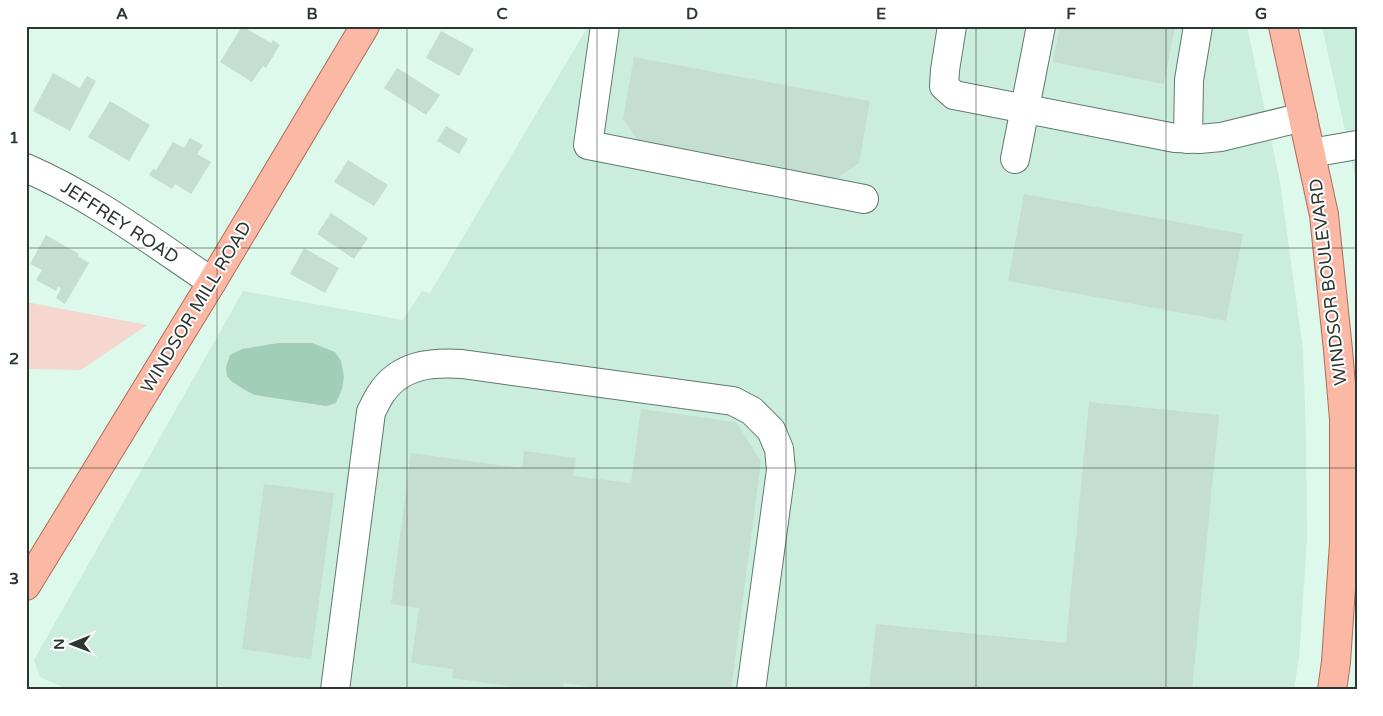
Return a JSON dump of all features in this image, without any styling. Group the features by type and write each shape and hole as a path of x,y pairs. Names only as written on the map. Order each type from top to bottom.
{"main road":[{"name":"WINDSOR MILL ROAD","path":"26,586 212,282 365,26"},
{"name":"WINDSOR BOULEVARD","path":"1283,26 1324,215 1338,350 1350,420 1344,543 1336,662 1332,690"}],"street":[{"path":"605,26 588,145 864,199"},
{"path":"952,26 944,86 954,95 1188,139 1220,137 1303,117"},
{"path":"1015,159 1041,26"},
{"path":"1188,139 1189,80 1198,26"},
{"path":"1311,153 1357,144"},
{"name":"JEFFREY ROAD","path":"26,168 55,180 97,204 212,282"},
{"path":"335,690 371,412 380,395 392,380 404,372 423,365 443,363 472,365 733,401 752,411 771,430 779,449 781,470 751,690"}],"shaded area":[{"path":"585,26 1247,26 1280,182 1303,350 1307,539 1299,657 1294,690 69,690 40,677 34,660 243,291 403,320 422,291 430,293 587,28"},
{"path":"1322,26 1357,26 1357,186"},
{"path":"26,302 147,325 81,370 26,369"},
{"path":"278,343 312,343 335,352 341,361 344,377 342,389 336,403 326,406 255,395 231,381 227,376 226,367 230,355 242,349"}],"building":[{"path":"242,26 271,43 273,40 280,45 266,68 263,66 252,82 220,62"},
{"path":"1060,26 1175,26 1164,84 1053,62"},
{"path":"441,31 474,49 459,76 426,58"},
{"path":"634,57 870,101 859,163 833,181 641,145 623,119"},
{"path":"397,68 440,95 426,115 384,88"},
{"path":"53,73 80,88 87,76 96,81 70,131 33,111"},
{"path":"110,101 150,125 129,161 88,137"},
{"path":"446,126 468,139 459,154 437,141"},
{"path":"190,138 203,145 197,154 211,162 191,194 175,184 172,189 149,175 153,169 156,170 173,142 184,148"},
{"path":"348,160 388,185 374,206 334,182"},
{"path":"1024,194 1243,234 1226,321 1008,281"},
{"path":"331,213 368,238 354,259 317,234"},
{"path":"46,235 79,254 78,256 89,263 65,304 56,298 61,288 58,287 56,291 36,280 42,270 30,264"},
{"path":"304,248 339,268 325,293 290,274"},
{"path":"1089,402 1219,415 1192,690 869,690 876,624 1066,643"},
{"path":"641,409 736,422 761,461 731,690 609,690 564,683 563,690 536,690 452,678 453,669 411,663 419,608 391,604 411,453 522,468 524,451 576,458 573,476 631,483"},
{"path":"264,484 334,493 311,659 242,649"}]}
